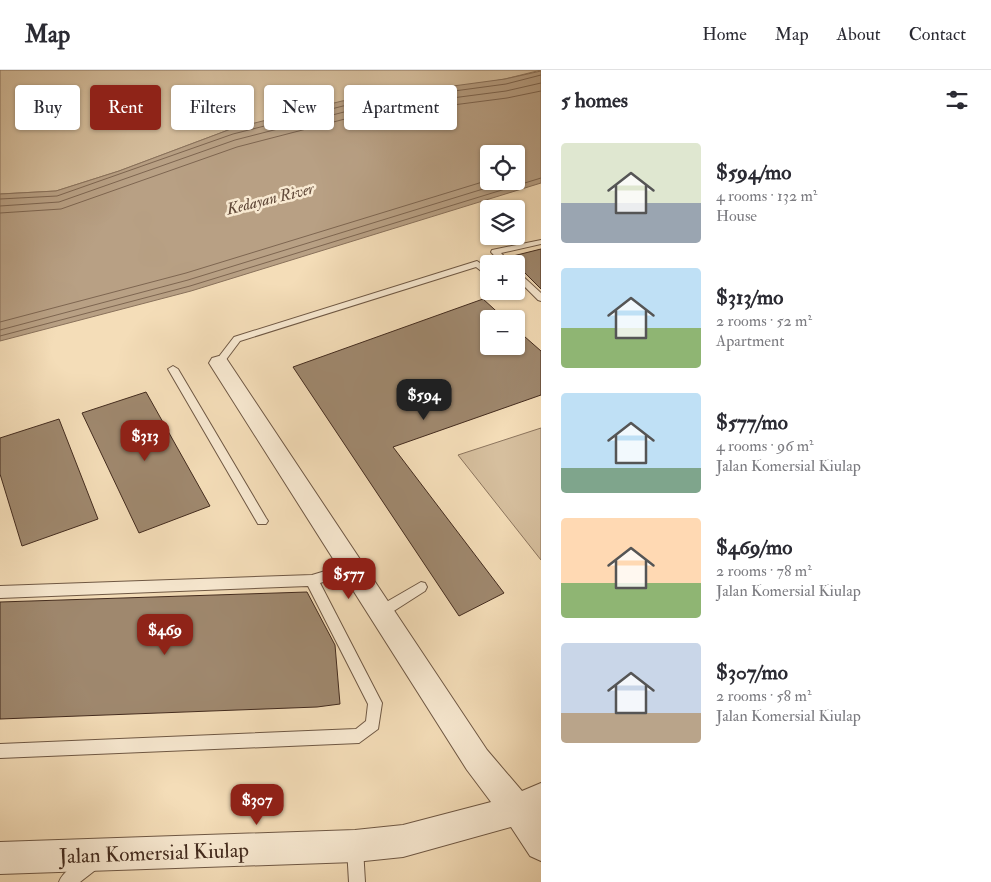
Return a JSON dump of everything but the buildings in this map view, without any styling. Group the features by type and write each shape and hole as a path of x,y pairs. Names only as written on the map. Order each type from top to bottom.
{"street":[{"path":"219,362 477,760 529,804 541,845"},
{"name":"Jalan Komersial Kiulap","path":"0,858 355,846 403,841 529,804"}],"lane":[{"path":"498,255 495,252 541,242"},
{"path":"219,362 237,339 476,264 480,267"},
{"path":"525,282 541,298"},
{"path":"173,369 262,522"},
{"path":"0,592 312,580 352,568"},
{"path":"0,751 359,736 373,724 374,702 312,580"},
{"path":"381,612 421,587"},
{"path":"355,846 357,882"},
{"path":"67,882 102,855"}],"shaded area":[{"path":"0,70 541,70 457,88 457,85 344,85 344,108 334,110 334,85 264,85 264,123 254,125 254,85 171,85 171,130 228,130 119,171 56,191 0,194"},
{"path":"541,428 541,560 458,455"}],"water":[{"name":"Kedayan River","path":"541,71 541,183 525,188 525,145 480,145 480,190 518,190 480,200 480,202 191,291 0,341 0,194 56,191 119,171 228,130 254,130 254,123 264,121 264,130 334,130 334,103 342,101 344,101 344,130 457,130 457,85 505,79"}]}
